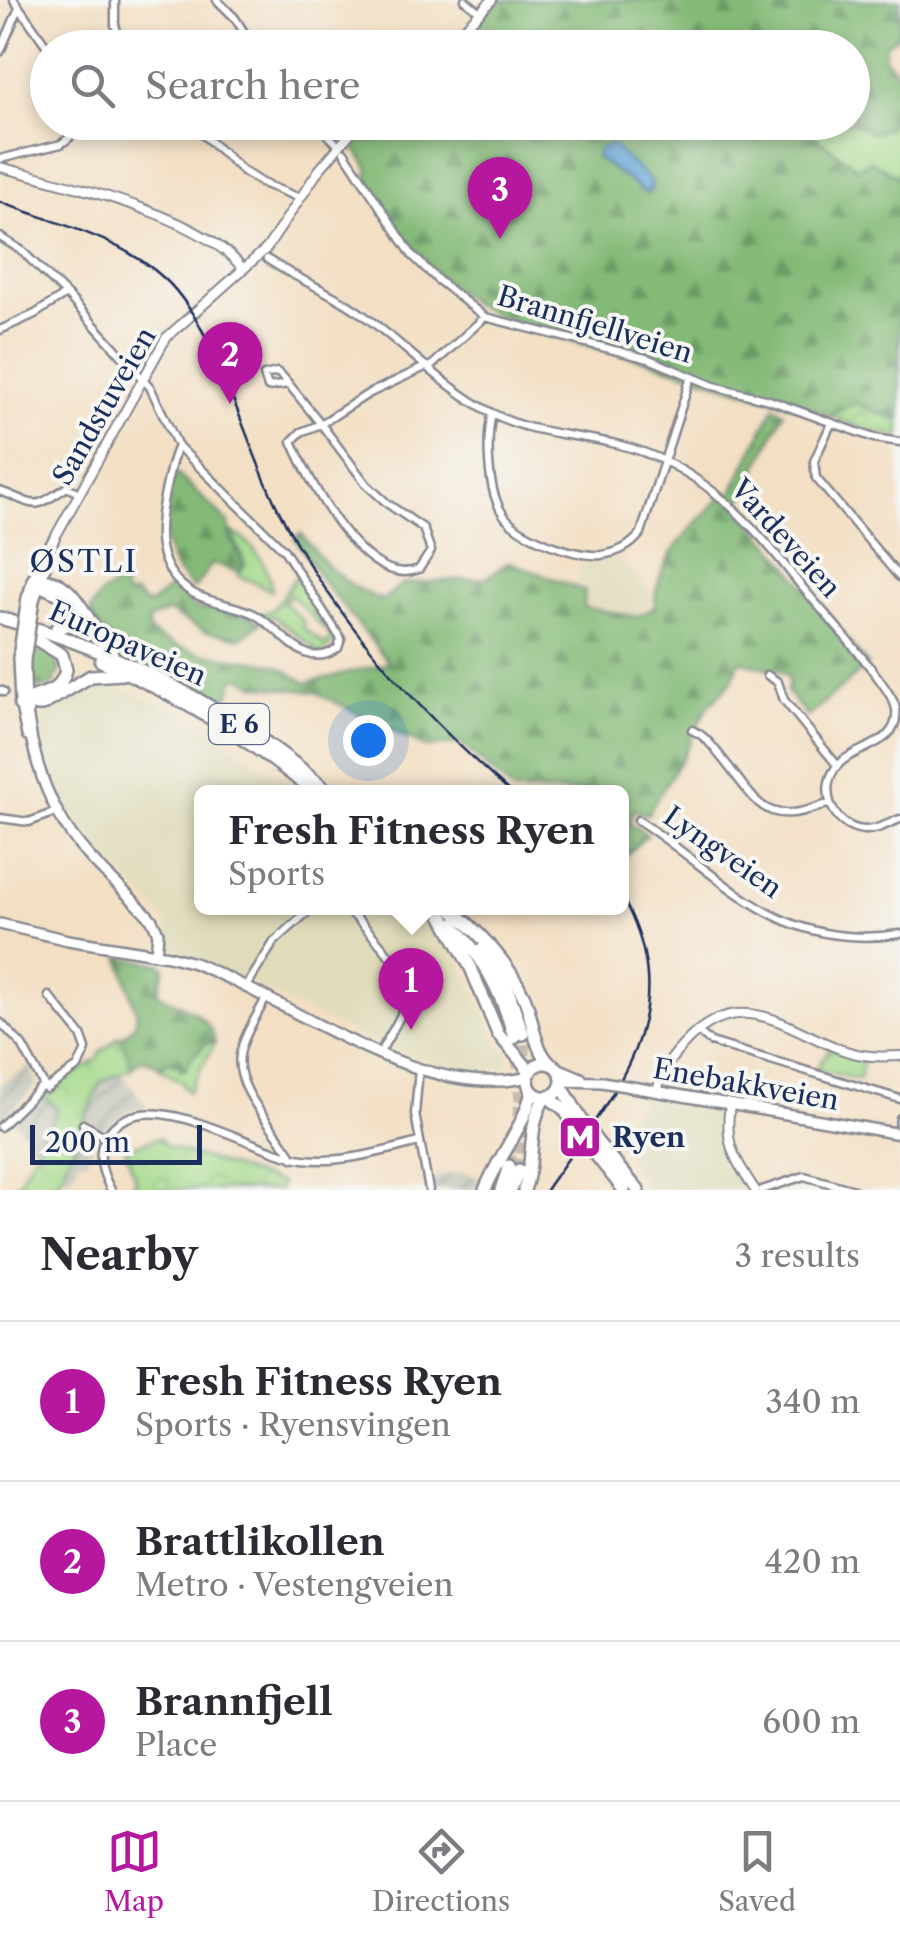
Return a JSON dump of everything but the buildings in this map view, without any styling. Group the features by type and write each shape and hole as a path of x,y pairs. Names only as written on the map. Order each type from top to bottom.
{"highway":[{"path":"38,581 76,606 74,623 57,628"},
{"name":"E 6","path":"38,581 77,598 94,632 118,660"},
{"name":"Europaveien","path":"0,618 92,657 192,708 304,785"},
{"name":"Europaveien","path":"0,626 21,628 118,660 220,712 320,785"},
{"name":"E 6","path":"21,628 57,628 106,647"},
{"name":"E 6","path":"21,628 62,655 66,670 58,688 25,704"},
{"path":"25,704 42,705 91,676 128,675"},
{"path":"447,915 498,1034 524,1064 530,1082 578,1123 624,1190"},
{"path":"449,915 496,968 513,1002 518,1036"},
{"path":"452,915 485,939 504,964 524,997 537,1044 558,1074 578,1123"},
{"path":"485,1190 523,1120 530,1082 540,1064 558,1074"},
{"path":"524,1190 530,1172 534,1118 558,1074"},
{"path":"594,1146 638,1190"},
{"path":"500,1190 514,1168 511,1190"}],"main road":[{"name":"Sandstuveien","path":"53,540 31,599 22,659 32,747 58,811 87,854 152,920 160,955"},
{"path":"0,924 160,955 234,982 419,1069 459,1078 530,1082"},
{"name":"Enebakkveien","path":"558,1074 899,1134"}],"street":[{"path":"115,0 118,30"},
{"path":"217,0 243,30"},
{"path":"465,0 480,12"},
{"path":"462,30 492,0"},
{"path":"16,4 35,30"},
{"path":"0,52 16,4"},
{"path":"0,159 66,140"},
{"path":"208,140 243,172 300,198"},
{"name":"Brannfjellveien","path":"333,140 412,254 485,317 632,354 831,424 900,442"},
{"name":"Sandstuveien","path":"53,540 142,378 172,332 275,238 300,198 347,140"},
{"path":"0,167 155,213 216,246 243,269"},
{"path":"0,237 21,250 66,294 150,387 178,446 248,512 298,570 341,638 338,648 323,657 304,653 256,615 188,589 172,571 160,546 159,515 178,446"},
{"name":"Vardeveien","path":"267,260 328,291 492,414 536,430 616,444 666,460 713,490 742,516 892,698 896,719 890,733 880,743 837,765"},
{"path":"0,330 66,294"},
{"path":"289,384 321,424 367,484 426,531 431,551 419,569 403,572 383,564 350,538 322,502 292,441 300,432 321,424 368,394 428,367 485,317"},
{"path":"492,414 492,473 502,514 528,536 599,555 638,538 647,521 691,376"},
{"path":"831,424 814,461 816,478 900,578"},
{"path":"0,491 32,506 68,488 79,493"},
{"path":"767,675 778,682 784,700 837,765 828,785 830,803 844,822 862,830 900,819"},
{"path":"692,730 707,739 754,798 772,813 796,814 830,803"},
{"path":"0,818 29,822 58,811"},
{"name":"Lyngveien","path":"638,820 722,885 774,917 830,935 900,934"},
{"path":"245,988 268,949 302,915"},
{"path":"352,915 398,968 408,986 404,1005 380,1053"},
{"path":"0,1127 45,1087 78,1068 86,1049 81,1035 49,996"},
{"path":"266,998 242,1048 240,1070 270,1126 293,1158"},
{"path":"657,1091 664,1066 697,1032 725,1018 760,1015 786,1022 852,1053 900,1056"},
{"path":"0,1022 22,1044 45,1087"},
{"path":"697,1032 711,1042 900,1099"},
{"path":"419,1069 414,1106 428,1190"},
{"path":"730,1104 730,1146 758,1190 804,1176 854,1190"},
{"path":"111,1190 102,1166 106,1137 129,1116 157,1114 216,1129 293,1158 334,1158 419,1142"},
{"path":"899,1134 900,1118"},
{"path":"82,1124 106,1137"}],"shaded area":[{"path":"619,557 652,597 652,602 636,615 587,604 587,589 576,583 585,558"},
{"path":"109,686 138,694 226,741 286,785 194,785 194,915 426,915 468,978 508,1057 505,1069 488,1073 449,1067 390,1050 168,946 167,920 96,847 46,768 40,719 73,695"},
{"path":"31,1066 36,1085 0,1122 0,1084"},
{"path":"121,1073 148,1108 130,1110 107,1128 98,1130 84,1121 101,1082"},
{"path":"40,1095 45,1095 59,1110 36,1149 14,1120"},
{"path":"644,1096 718,1114 724,1143 750,1190 648,1190 616,1144 616,1138"},
{"path":"82,1128 94,1143 86,1161 80,1159 71,1178 61,1177"},
{"path":"465,1172 480,1179 475,1190 432,1190 432,1178"}],"green space":[{"path":"499,0 900,0 900,34 885,45 884,58 900,75 900,127 896,120 890,120 887,129 870,132 870,30 470,30"},
{"path":"889,120 896,120 900,127 900,178 870,161 857,168 818,140 870,140 871,132"},
{"path":"352,140 819,140 857,168 870,161 900,178 900,421 854,403 831,416 552,335 486,310 442,279 410,243 381,204 384,202 366,178 369,171","holes":["610,144 651,181 647,194 598,159 598,150"]},
{"path":"854,403 900,421 900,437 831,416"},
{"path":"774,407 784,412 739,506 734,504 868,665 807,717 787,692 789,679 783,672 740,661 731,682 706,709 647,815 633,810 629,826 629,785 506,785 461,743 427,748 315,692 255,685 242,677 234,679 228,699 215,698 127,651 99,627 90,612 100,595 122,582 126,596 135,594 145,604 152,603 172,586 197,609 205,610 205,602 220,607 220,611 235,615 237,612 260,622 242,638 204,631 168,612 148,620 148,630 175,646 271,664 306,683 389,663 321,579 295,538 301,533 336,573 382,600 403,584 486,578 509,562 585,591 584,607 637,617 655,607 661,573 677,545 723,495 729,498"},
{"path":"174,471 229,523 230,536 244,565 235,571 212,564 194,589 181,577 167,549 166,519"},
{"path":"232,532 259,556 272,591 237,575 245,565"},
{"path":"297,575 337,640 322,654 315,653 315,649 273,616 269,619 262,615 274,608","holes":["290,594 331,636 325,645 302,627 304,622 283,602"]},
{"path":"32,648 55,656 60,670 53,686 40,689 31,681"},
{"path":"629,826 638,827 647,835 629,852"},
{"path":"120,957 161,964 165,968 157,993 207,1024 215,1043 208,1042 193,1055 185,1070 181,1070 179,1062 169,1061 161,1067 144,1059 131,1066 121,1039 135,1024 137,1014"},
{"path":"120,1036 132,1068 101,1082 55,1190 14,1190 58,1110 42,1094 98,1059"},
{"path":"208,1042 215,1043 188,1092 183,1083 159,1068 170,1061 180,1062 180,1068"},
{"path":"830,1049 864,1058 859,1080 816,1069"},
{"path":"159,1138 166,1146 281,1183 279,1190 139,1189 133,1185 136,1181 125,1148"}],"water":[{"path":"611,144 652,183 647,194 596,157 598,150"}],"tunnel":[{"path":"519,1170 529,1102 523,1034"},
{"path":"509,1166 520,1103 517,1051"}],"railway":[{"path":"0,202 108,242 148,265 184,301 215,356 279,511 326,589 411,696 502,785"},
{"path":"546,1190 617,1087 645,1017 647,979 640,939 629,914"}],"place":[{"name":"Brannfjell","path":"500,239"},
{"name":"Brattlikollen","path":"230,404"},
{"name":"Fresh Fitness Ryen","path":"411,1030"},
{"name":"Ryen","path":"580,1137"}],"district":[{"name":"ØSTLI","path":"84,561"}]}
